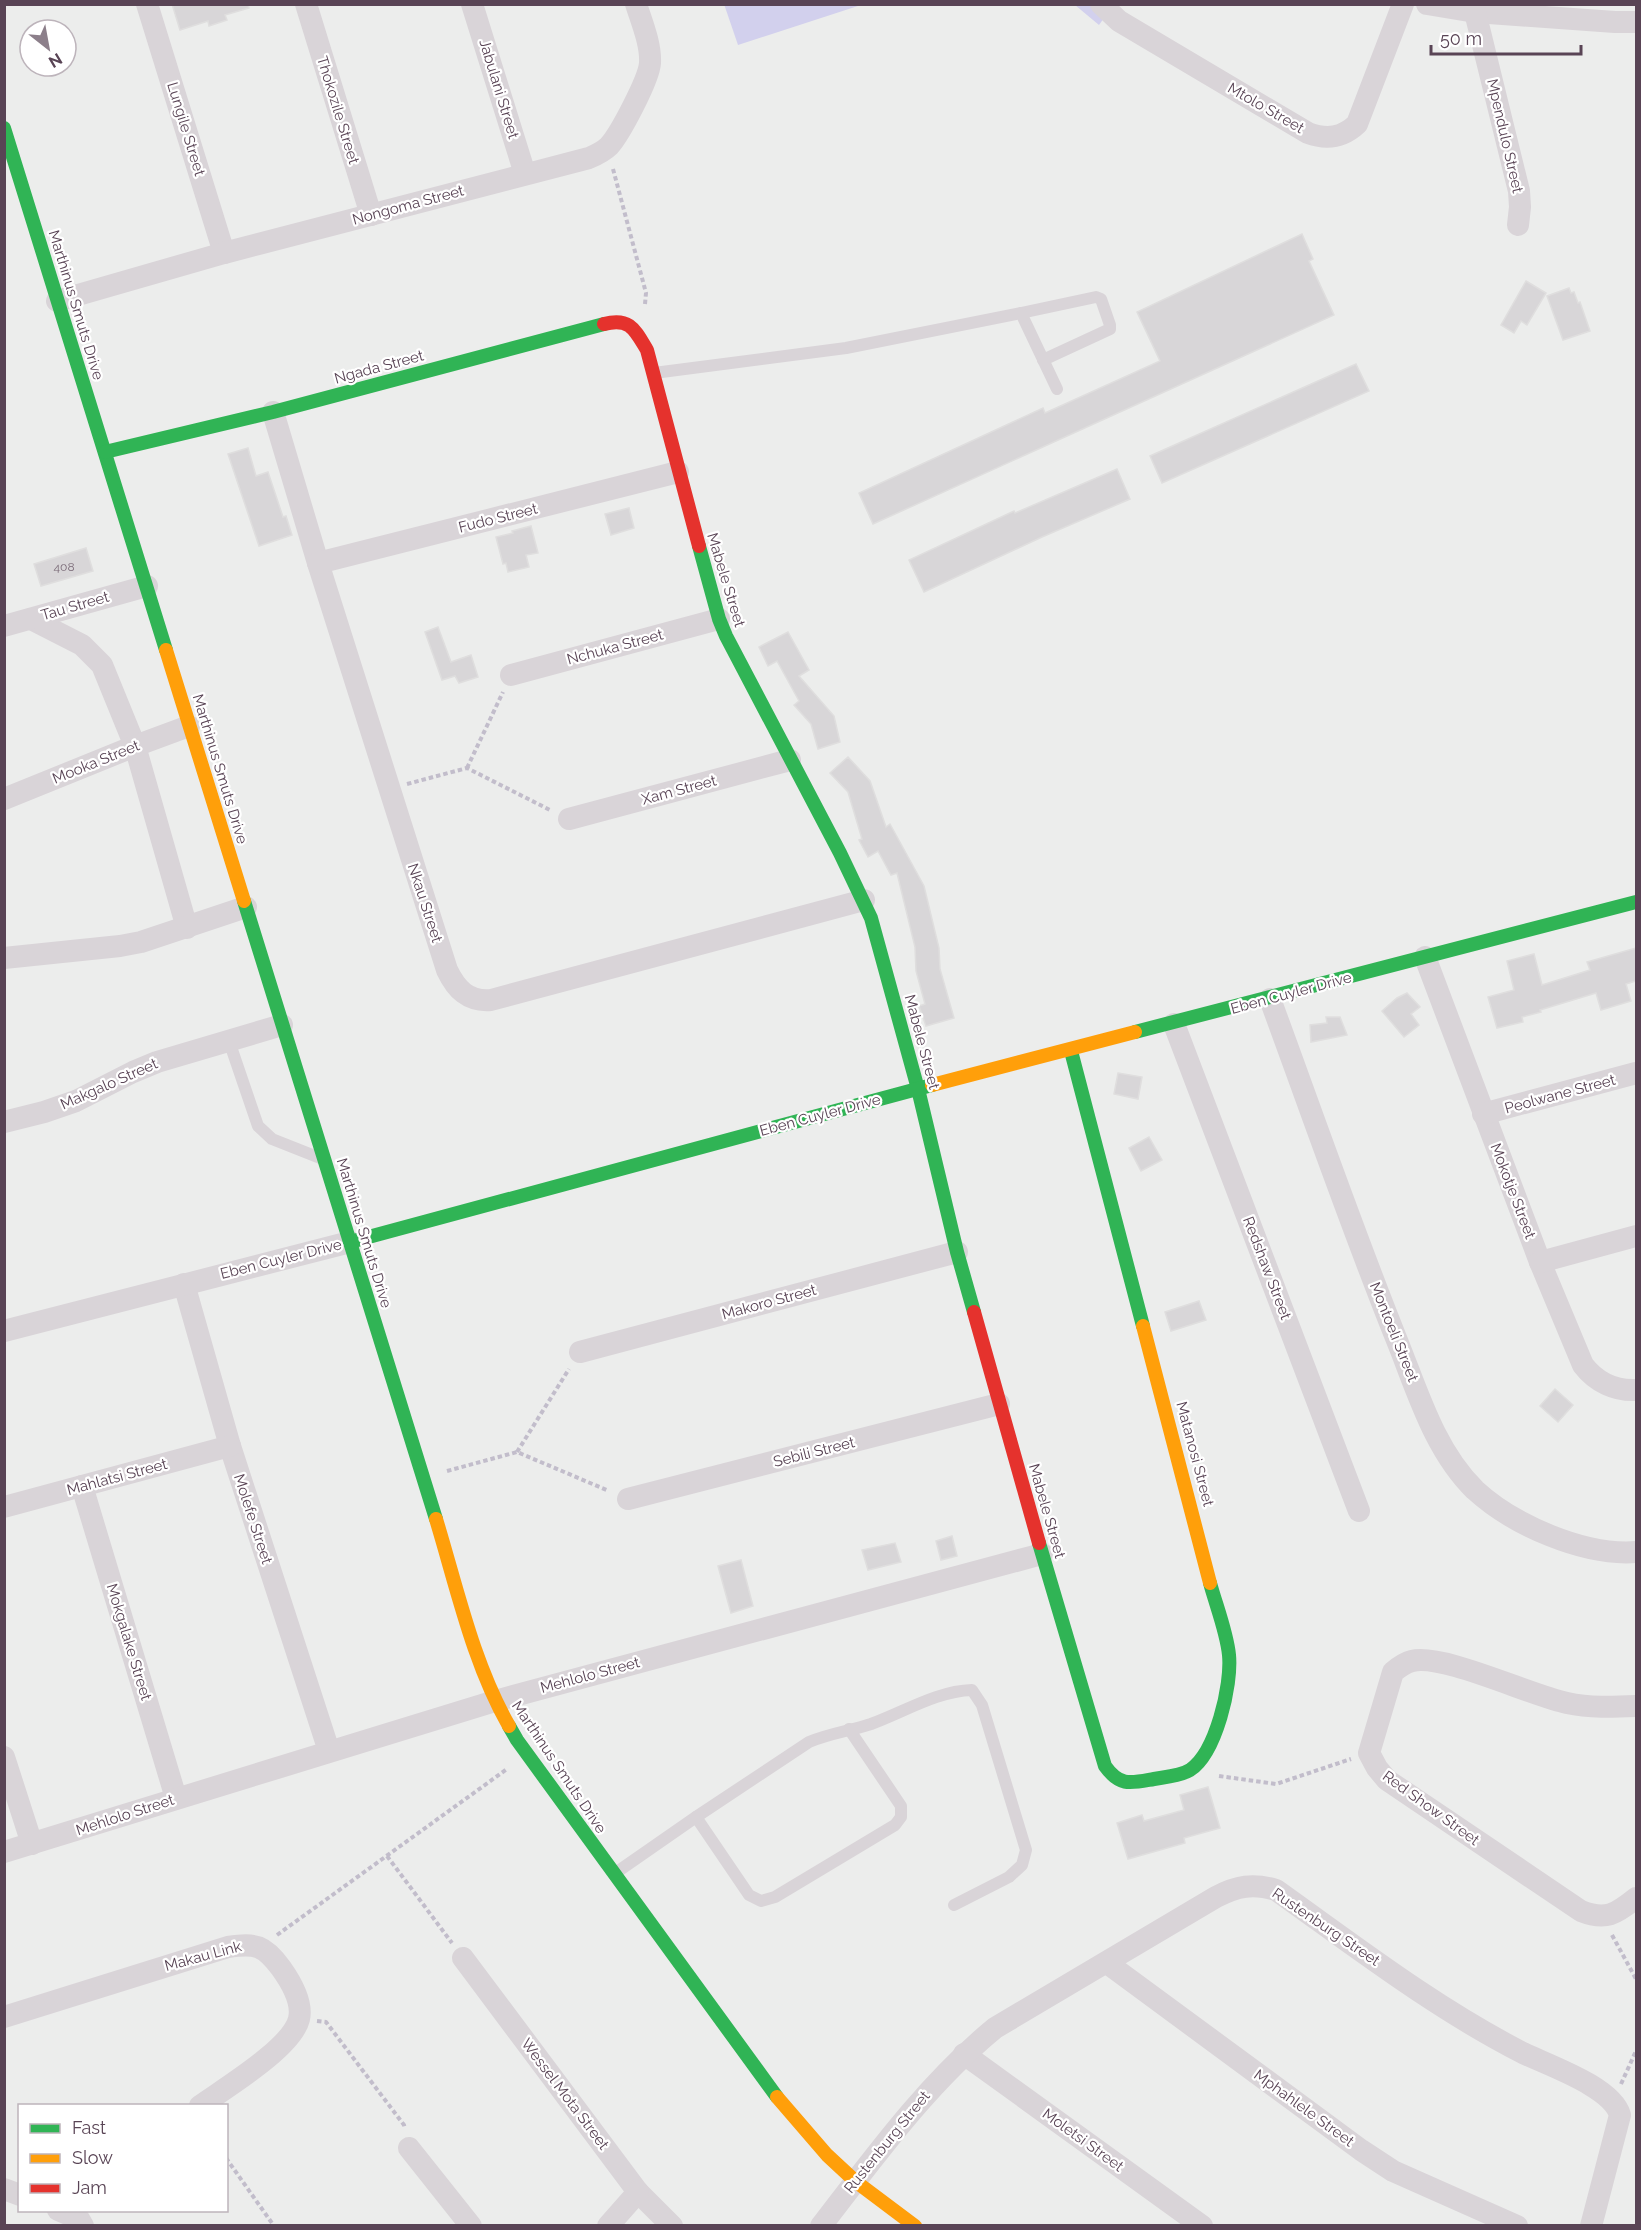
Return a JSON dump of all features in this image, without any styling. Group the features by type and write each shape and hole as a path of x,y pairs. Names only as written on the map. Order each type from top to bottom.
{"street":[{"name":"Lungile Street","path":"147,4 224,253"},
{"name":"Thokozile Street","path":"306,4 371,215"},
{"name":"Jabulani Street","path":"472,4 525,174"},
{"path":"610,145 649,75 651,61 649,46 636,4"},
{"name":"Mtolo Street","path":"1101,4 1119,21 1308,133 1327,138 1349,132 1357,124 1402,4"},
{"path":"1427,4 1475,12 1636,22 1631,4"},
{"name":"Mpendulo Street","path":"1475,12 1519,191 1518,225"},
{"name":"Marthinus Smuts Drive","path":"4,128 477,1651 495,1701 528,1755 613,1875 681,1963 765,2082 827,2155 855,2181 915,2226"},
{"name":"Nongoma Street","path":"57,301 224,253 589,158 610,145"},
{"name":"Ngada Street","path":"105,452 273,412 616,321 626,323 635,330"},
{"name":"Mabele Street","path":"635,330 647,350 719,619 864,900 871,918 918,1089 957,1252 999,1404 1066,1639 1106,1766 1116,1779 1123,1783 1189,1771"},
{"name":"Nkau Street","path":"273,412 318,563 447,970 456,986 467,996 476,1000 491,1000 864,900"},
{"name":"Fudo Street","path":"318,563 678,472"},
{"name":"Tau Street","path":"4,626 147,586"},
{"path":"31,619 82,645 102,665 135,746 187,928"},
{"name":"Nchuka Street","path":"511,675 719,619"},
{"name":"Mooka Street","path":"4,799 189,726"},
{"name":"Xam Street","path":"569,819 790,760"},
{"name":"Eben Cuyler Drive","path":"4,1331 350,1242 918,1089 1636,902"},
{"path":"4,958 141,942 246,907"},
{"name":"Mokotje Street","path":"1425,957 1540,1262 1583,1365 1589,1373 1614,1388 1636,1390"},
{"name":"Montoeli Street","path":"1270,999 1375,1286 1432,1427 1454,1463 1475,1489 1496,1506 1543,1532 1571,1543 1596,1549 1636,1552"},
{"name":"Redshaw Street","path":"1174,1024 1359,1511"},
{"name":"Makgalo Street","path":"4,1122 75,1101 157,1062 282,1025"},
{"name":"Matanosi Street","path":"1071,1051 1227,1642 1230,1668 1224,1698 1204,1754 1189,1771"},
{"name":"Peolwane Street","path":"1483,1114 1636,1073"},
{"path":"1540,1262 1636,1236"},
{"name":"Makoro Street","path":"580,1352 957,1252"},
{"name":"Molefe Street","path":"184,1284 230,1446 329,1751"},
{"name":"Sebili Street","path":"628,1499 999,1404"},
{"name":"Mahlatsi Street","path":"4,1507 230,1446"},
{"name":"Mokgalake Street","path":"82,1486 176,1798"},
{"name":"Mehlolo Street","path":"4,1852 495,1701 1042,1554"},
{"path":"1369,1753 1393,1672 1402,1664 1414,1660 1447,1664 1567,1703 1588,1706 1636,1706"},
{"name":"Red Show Street","path":"1369,1753 1387,1780 1555,1896 1595,1917 1602,1916"},
{"path":"4,1757 32,1844"},
{"name":"Rustenburg Street","path":"821,2226 928,2091 964,2054 995,2028 1232,1889 1249,1885 1276,1890 1432,2002 1466,2023 1593,2086 1613,2101"},
{"path":"1602,1916 1622,1910 1636,1898"},
{"name":"Makau Link","path":"4,2017 228,1947 247,1944 262,1946 282,1969 294,1990 300,2007 299,2019"},
{"name":"Wessel Mota Street","path":"463,1958 638,2192 672,2226"},
{"name":"Mphahlele Street","path":"1107,1963 1361,2150 1393,2170 1517,2226"},
{"path":"203,2104 280,2047 294,2031 299,2019"},
{"name":"Moletsi Street","path":"964,2054 1202,2226"},
{"path":"1591,2226 1620,2115 1613,2101"},
{"path":"409,2148 471,2226"},
{"path":"608,2226 638,2192"},
{"path":"62,2212 83,2218"}],"lane":[{"path":"653,373 846,348 1096,297 1101,299 1110,329 1043,360"},
{"path":"1021,313 1057,389"},
{"path":"229,1041 258,1126 272,1139 324,1160"},
{"path":"613,1875 809,1742 829,1733 870,1724 954,1690 972,1690 982,1705 1026,1850 1022,1865 1009,1877 954,1905"},
{"path":"696,1817 750,1895 761,1901 775,1897 895,1825 901,1817 901,1806 849,1728"}],"path":[{"path":"610,145 611,163 646,293 643,318 635,330"},
{"path":"467,768 511,675"},
{"path":"389,789 467,768 569,819"},
{"path":"517,1452 580,1352"},
{"path":"423,1478 517,1452 628,1499"},
{"path":"1189,1771 1276,1784 1369,1753"},
{"path":"262,1946 528,1755"},
{"path":"387,1856 463,1958"},
{"path":"1602,1916 1636,1979"},
{"path":"299,2019 326,2022 404,2125 409,2148"},
{"path":"1613,2101 1636,2051"},
{"path":"228,2161 274,2226"}],"shaded area":[{"path":"724,4 861,4 861,5 738,45"},
{"path":"1075,5 1094,5 1104,18 1099,25"}],"building":[{"path":"172,4 248,4 249,8 225,15 227,20 209,26 208,21 180,30"},
{"path":"1302,234 1313,259 1309,261 1334,315 873,524 859,493 1043,408 1045,413 1160,361 1137,312"},
{"path":"1526,281 1546,293 1527,325 1521,321 1514,333 1501,325"},
{"path":"1569,288 1571,293 1574,292 1578,303 1580,302 1590,331 1563,340 1547,296"},
{"path":"1356,364 1369,391 1162,483 1150,456"},
{"path":"248,448 256,476 268,472 283,517 286,516 292,535 259,546 228,454"},
{"path":"1117,469 1130,499 924,592 909,560 1014,511 1015,513"},
{"path":"629,508 634,528 611,535 605,514"},
{"path":"531,526 538,553 526,555 529,567 508,572 506,563 503,564 496,537"},
{"path":"86,548 93,571 41,586 34,564"},
{"path":"438,627 451,662 471,655 478,677 459,683 455,676 442,680 425,632"},
{"path":"788,632 809,670 799,676 834,716 840,742 818,749 811,724 794,705 799,701 777,661 768,666 759,647"},
{"path":"848,757 870,781 886,827 890,824 924,886 939,948 940,969 954,1018 926,1026 919,1006 925,1004 916,971 915,947 897,873 891,875 878,851 868,857 859,840 862,839 848,792 830,773"},
{"path":"1636,948 1636,981 1626,984 1631,1001 1601,1010 1596,993 1522,1017 1523,1022 1497,1028 1488,997 1514,990 1507,961 1534,954 1542,985 1590,970 1587,962"},
{"path":"1407,993 1420,1007 1411,1014 1419,1025 1404,1037 1382,1011"},
{"path":"1326,1017 1340,1017 1347,1035 1311,1042 1310,1025 1327,1023"},
{"path":"1118,1073 1142,1077 1138,1099 1114,1094"},
{"path":"1149,1137 1162,1160 1141,1171 1129,1148"},
{"path":"1199,1301 1206,1320 1171,1331 1165,1312"},
{"path":"1555,1389 1573,1405 1558,1422 1540,1406"},
{"path":"952,1536 957,1556 941,1560 936,1541"},
{"path":"895,1543 901,1562 868,1570 862,1550"},
{"path":"741,1560 753,1606 731,1613 718,1566"},
{"path":"1208,1787 1220,1828 1184,1838 1185,1843 1128,1859 1117,1823 1142,1815 1144,1821 1184,1810 1180,1795"}],"traffic: fast":[{"path":"4,128 166,650"},
{"path":"105,452 273,412 604,324"},
{"path":"699,546 719,619 726,636 840,853 871,918 918,1089 957,1252 974,1312"},
{"path":"244,901 436,1519"},
{"path":"1135,1032 1636,902"},
{"path":"1071,1051 1143,1326"},
{"path":"350,1242 932,1085"},
{"path":"1039,1543 1105,1766 1110,1773 1126,1782 1172,1776 1190,1770 1199,1761 1215,1734 1225,1700 1229,1655 1224,1628 1210,1583"},
{"path":"509,1726 777,2097"}],"traffic: slow":[{"path":"166,650 244,901"},
{"path":"932,1085 1135,1032"},
{"path":"1143,1326 1210,1583"},
{"path":"436,1519 485,1677 509,1726"},
{"path":"777,2097 827,2155 855,2181 915,2226"}],"traffic: jam":[{"path":"604,324 620,322 631,327 647,350 699,546"},
{"path":"974,1312 1039,1543"}]}
